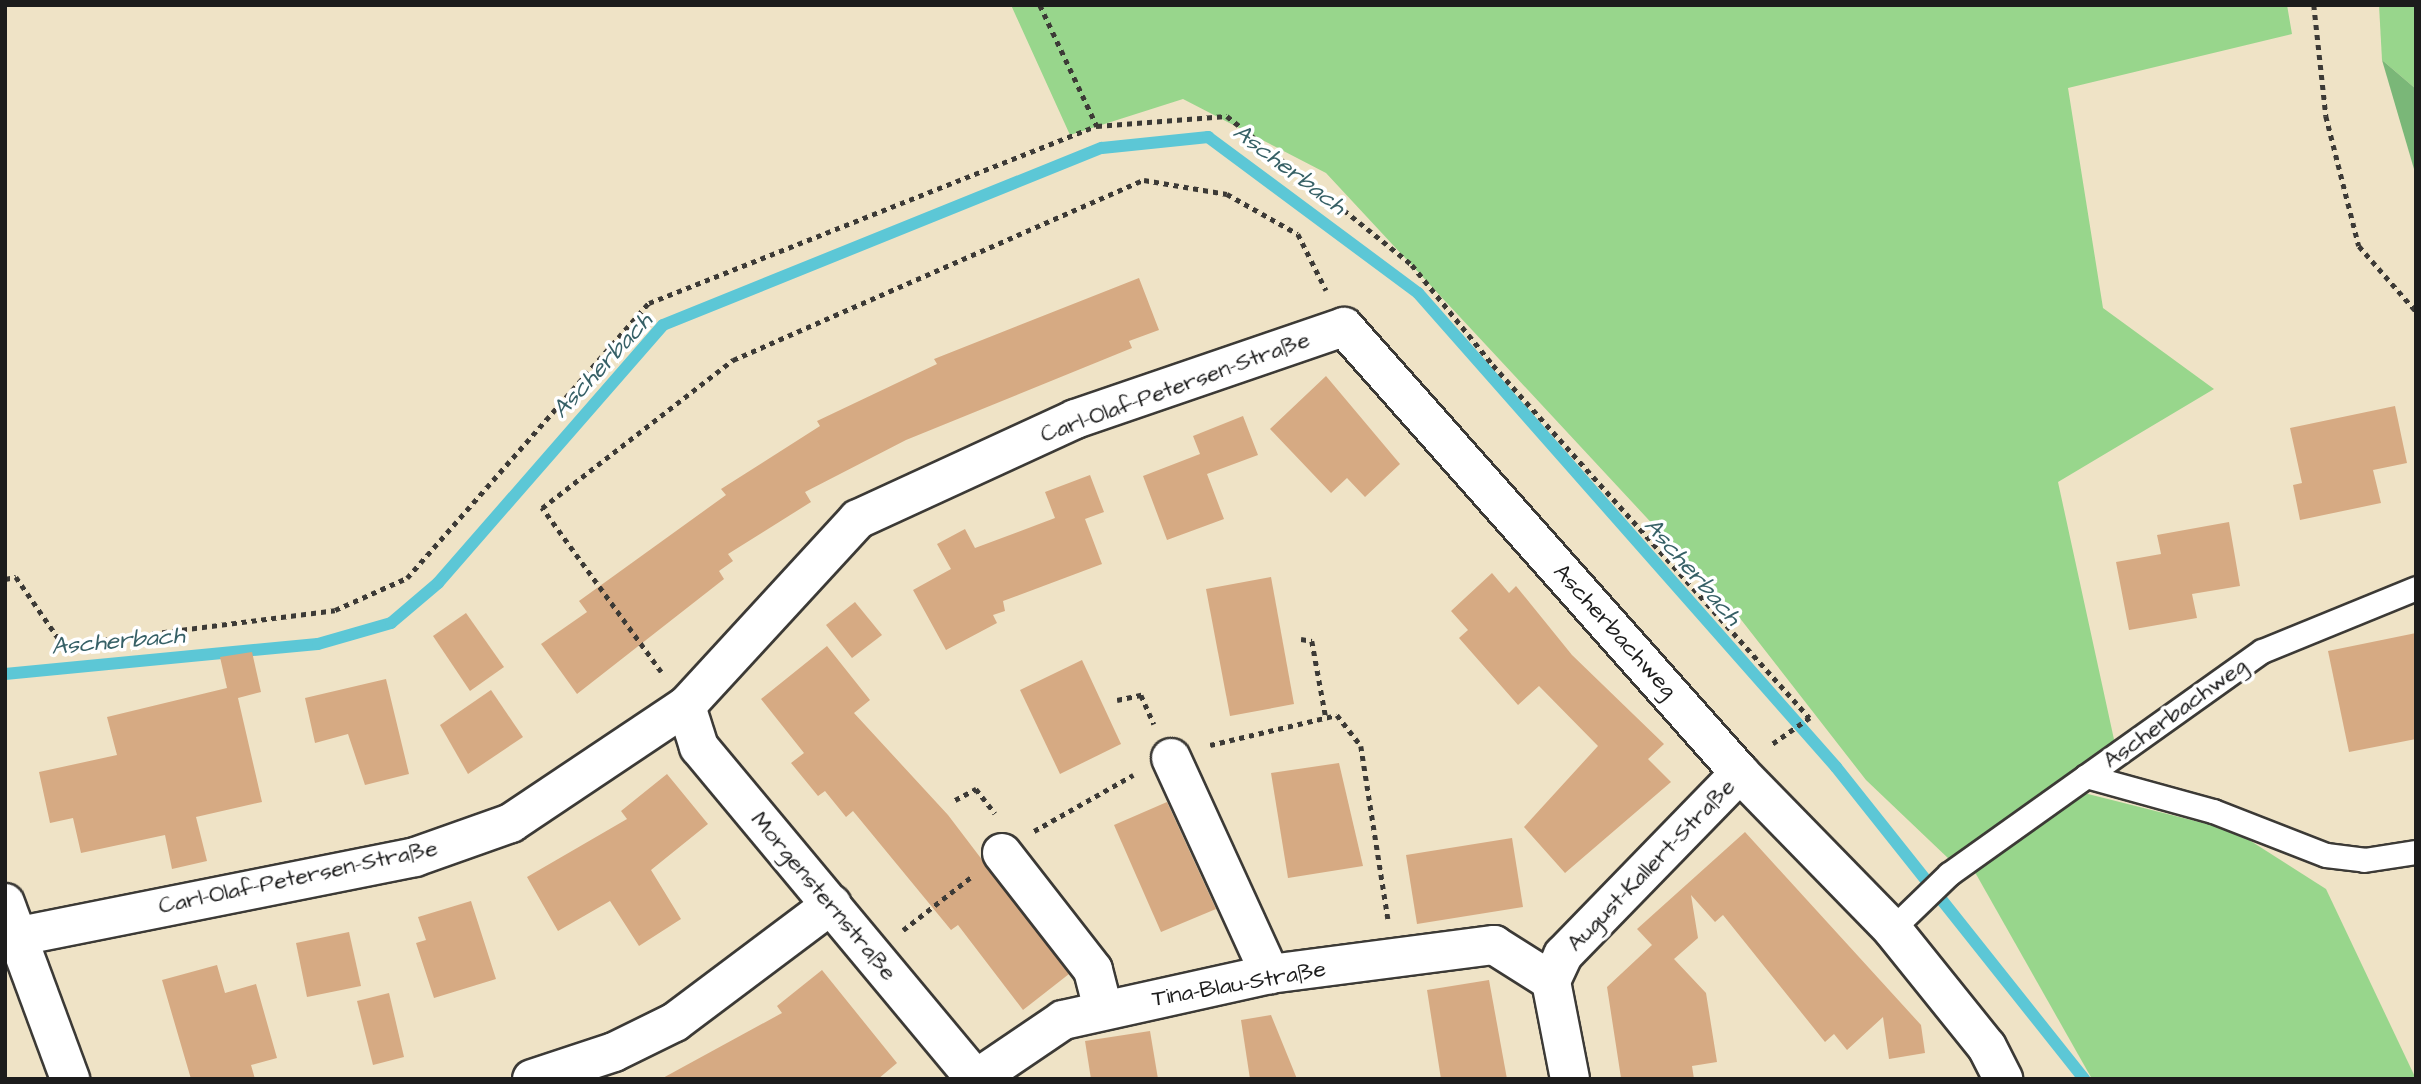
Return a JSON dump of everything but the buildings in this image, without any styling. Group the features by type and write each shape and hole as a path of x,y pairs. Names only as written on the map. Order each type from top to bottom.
{"street":[{"name":"Carl-Olaf-Petersen-Straße","path":"13,920 415,857 511,823 687,706 858,519 1075,419 1344,327"},
{"name":"Ascherbachweg","path":"1344,327 1740,773 1903,916 1987,1047 2003,1079"},
{"name":"Morgensternstraße","path":"687,706 699,747 976,1079"},
{"path":"1171,758 1270,974"},
{"name":"August-Kallert-Straße","path":"1551,981 1563,956 1740,773"},
{"path":"1002,836 1093,970 1102,1009"},
{"path":"532,1079 614,1052 676,1022 832,904"},
{"path":"13,920 70,1079"},
{"name":"Tina-Blau-Straße","path":"976,1079 1063,1020 1102,1009 1270,974 1494,945 1551,981"},
{"path":"1551,981 1570,1079"}],"lane":[{"name":"Ascherbachweg","path":"1903,916 1950,874 2262,651 2416,588"},
{"path":"2086,776 2213,811 2326,855 2364,860 2416,852"}],"path":[{"path":"1040,5 1097,126"},
{"path":"2314,5 2326,116 2359,246 2416,311"},
{"path":"5,579 16,577 63,645 335,610 407,578 649,303 1097,126 1227,116 1412,265 1493,365 1810,718 1777,739"},
{"path":"687,706 542,509 733,360 1144,180 1227,194 1298,234 1344,327"},
{"path":"1301,639 1312,641 1326,718"},
{"path":"1117,700 1141,695 1171,758"},
{"path":"955,800 976,789 1002,836"}],"green space":[{"path":"1011,5 2287,5 2292,34 2068,88 2103,308 2214,389 2058,482 2115,744 1950,860 1866,780 1739,617 1326,173 1183,99 1070,135"},
{"path":"2379,5 2416,5 2416,89 2382,60"},
{"path":"2382,60 2416,89 2416,172 2414,169"},
{"path":"2084,793 2235,831 2326,889 2416,1079 2092,1079 1972,867"}],"waterway":[{"name":"Ascherbach","path":"5,674 318,644 391,623 438,583 663,325 1102,148 1208,137 1418,293 1836,767 2084,1079"}]}
